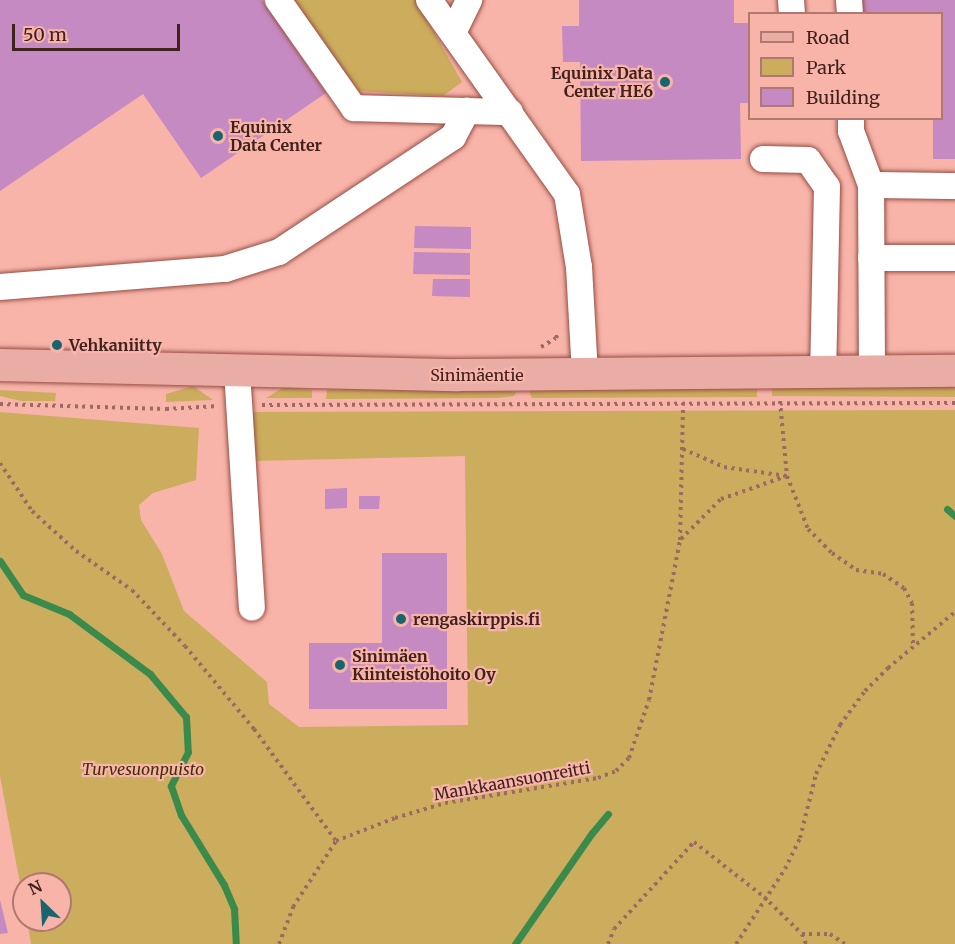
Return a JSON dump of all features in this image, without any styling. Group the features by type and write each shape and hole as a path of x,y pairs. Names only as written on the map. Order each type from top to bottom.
{"main road":[{"name":"Sinimäentie","path":"0,365 457,375 585,374 781,387 823,372 955,371"}],"lane":[{"path":"278,0 354,108 510,112"},
{"path":"429,0 567,194 579,267 585,374"},
{"path":"453,33 469,0"},
{"path":"0,287 225,268 279,252 453,137 466,111"},
{"path":"851,120 851,130 871,185 872,371"},
{"path":"763,159 808,160 827,187 823,372"},
{"path":"871,185 955,186"},
{"path":"871,258 955,258"},
{"path":"237,370 252,608"}],"path":[{"path":"0,404 166,409 239,405 683,403 781,387 955,403"},
{"path":"781,387 787,476 808,529 832,553 856,570 884,574 904,588 912,603 913,645"},
{"name":"Mankkaansuonreitti","path":"336,841 395,818 445,803 598,778 616,771 629,758 649,700 680,540 683,403"},
{"path":"683,449 724,467 787,476"},
{"path":"0,463 32,511 76,551 132,590 185,646 254,729 336,841 293,907 279,944"},
{"path":"680,540 721,500 787,476"},
{"path":"736,944 764,897 785,869 800,838 816,774 840,724 865,691 913,645 955,612"},
{"path":"608,944 614,929 694,842 764,897 802,934 806,944"},
{"path":"802,934 830,934 845,944"}],"green space":[{"path":"294,0 416,0 462,82 443,96 358,91"},
{"path":"670,381 757,389 757,397 532,398 529,391 591,382"},
{"path":"955,382 955,397 772,396 772,388"},
{"path":"415,385 462,386 516,392 514,396 498,398 326,399 327,390"},
{"path":"193,386 213,400 166,402 166,394"},
{"path":"284,387 312,390 312,398 266,398"},
{"path":"0,390 56,393 55,401 21,401 0,396"},
{"name":"Turvesuonpuisto","path":"955,410 955,944 31,944 29,932 72,932 72,872 18,872 0,776 0,412 199,428 196,480 153,493 139,505 141,520 162,554 184,611 267,682 269,704 299,727 468,725 465,456 254,461 251,415 255,412"}],"building":[{"name":"Equinix Data Center","path":"0,0 262,0 326,93 201,178 143,94 0,191"},
{"name":"Equinix Data Center HE6","path":"579,0 734,0 734,23 748,23 748,103 740,103 741,159 581,161 580,62 563,62 562,26 579,26"},
{"path":"858,0 955,0 955,159 933,159 933,120 943,120 943,12 858,12"},
{"path":"415,226 471,227 471,249 414,248"},
{"path":"414,252 470,253 470,275 413,274"},
{"path":"433,279 470,279 470,297 432,296"},
{"path":"347,488 347,508 325,509 325,489"},
{"path":"359,496 380,496 379,509 359,509"},
{"path":"382,553 447,553 447,709 309,709 309,643 382,643"},
{"path":"0,900 8,933 0,934"}],"waterway":[{"path":"947,509 955,516"},
{"path":"0,561 23,595 69,614 150,674 186,717 188,752 171,786 181,815 224,885 234,909 236,944"},
{"path":"515,944 592,833 608,814"}],"place":[{"name":"Equinix Data Center HE6","path":"665,82"},
{"name":"Equinix Data Center","path":"218,136"},
{"name":"Vehkaniitty","path":"57,345"},
{"name":"rengaskirppis.fi","path":"401,619"},
{"name":"Sinimäen Kiinteistöhoito Oy","path":"340,665"}]}
